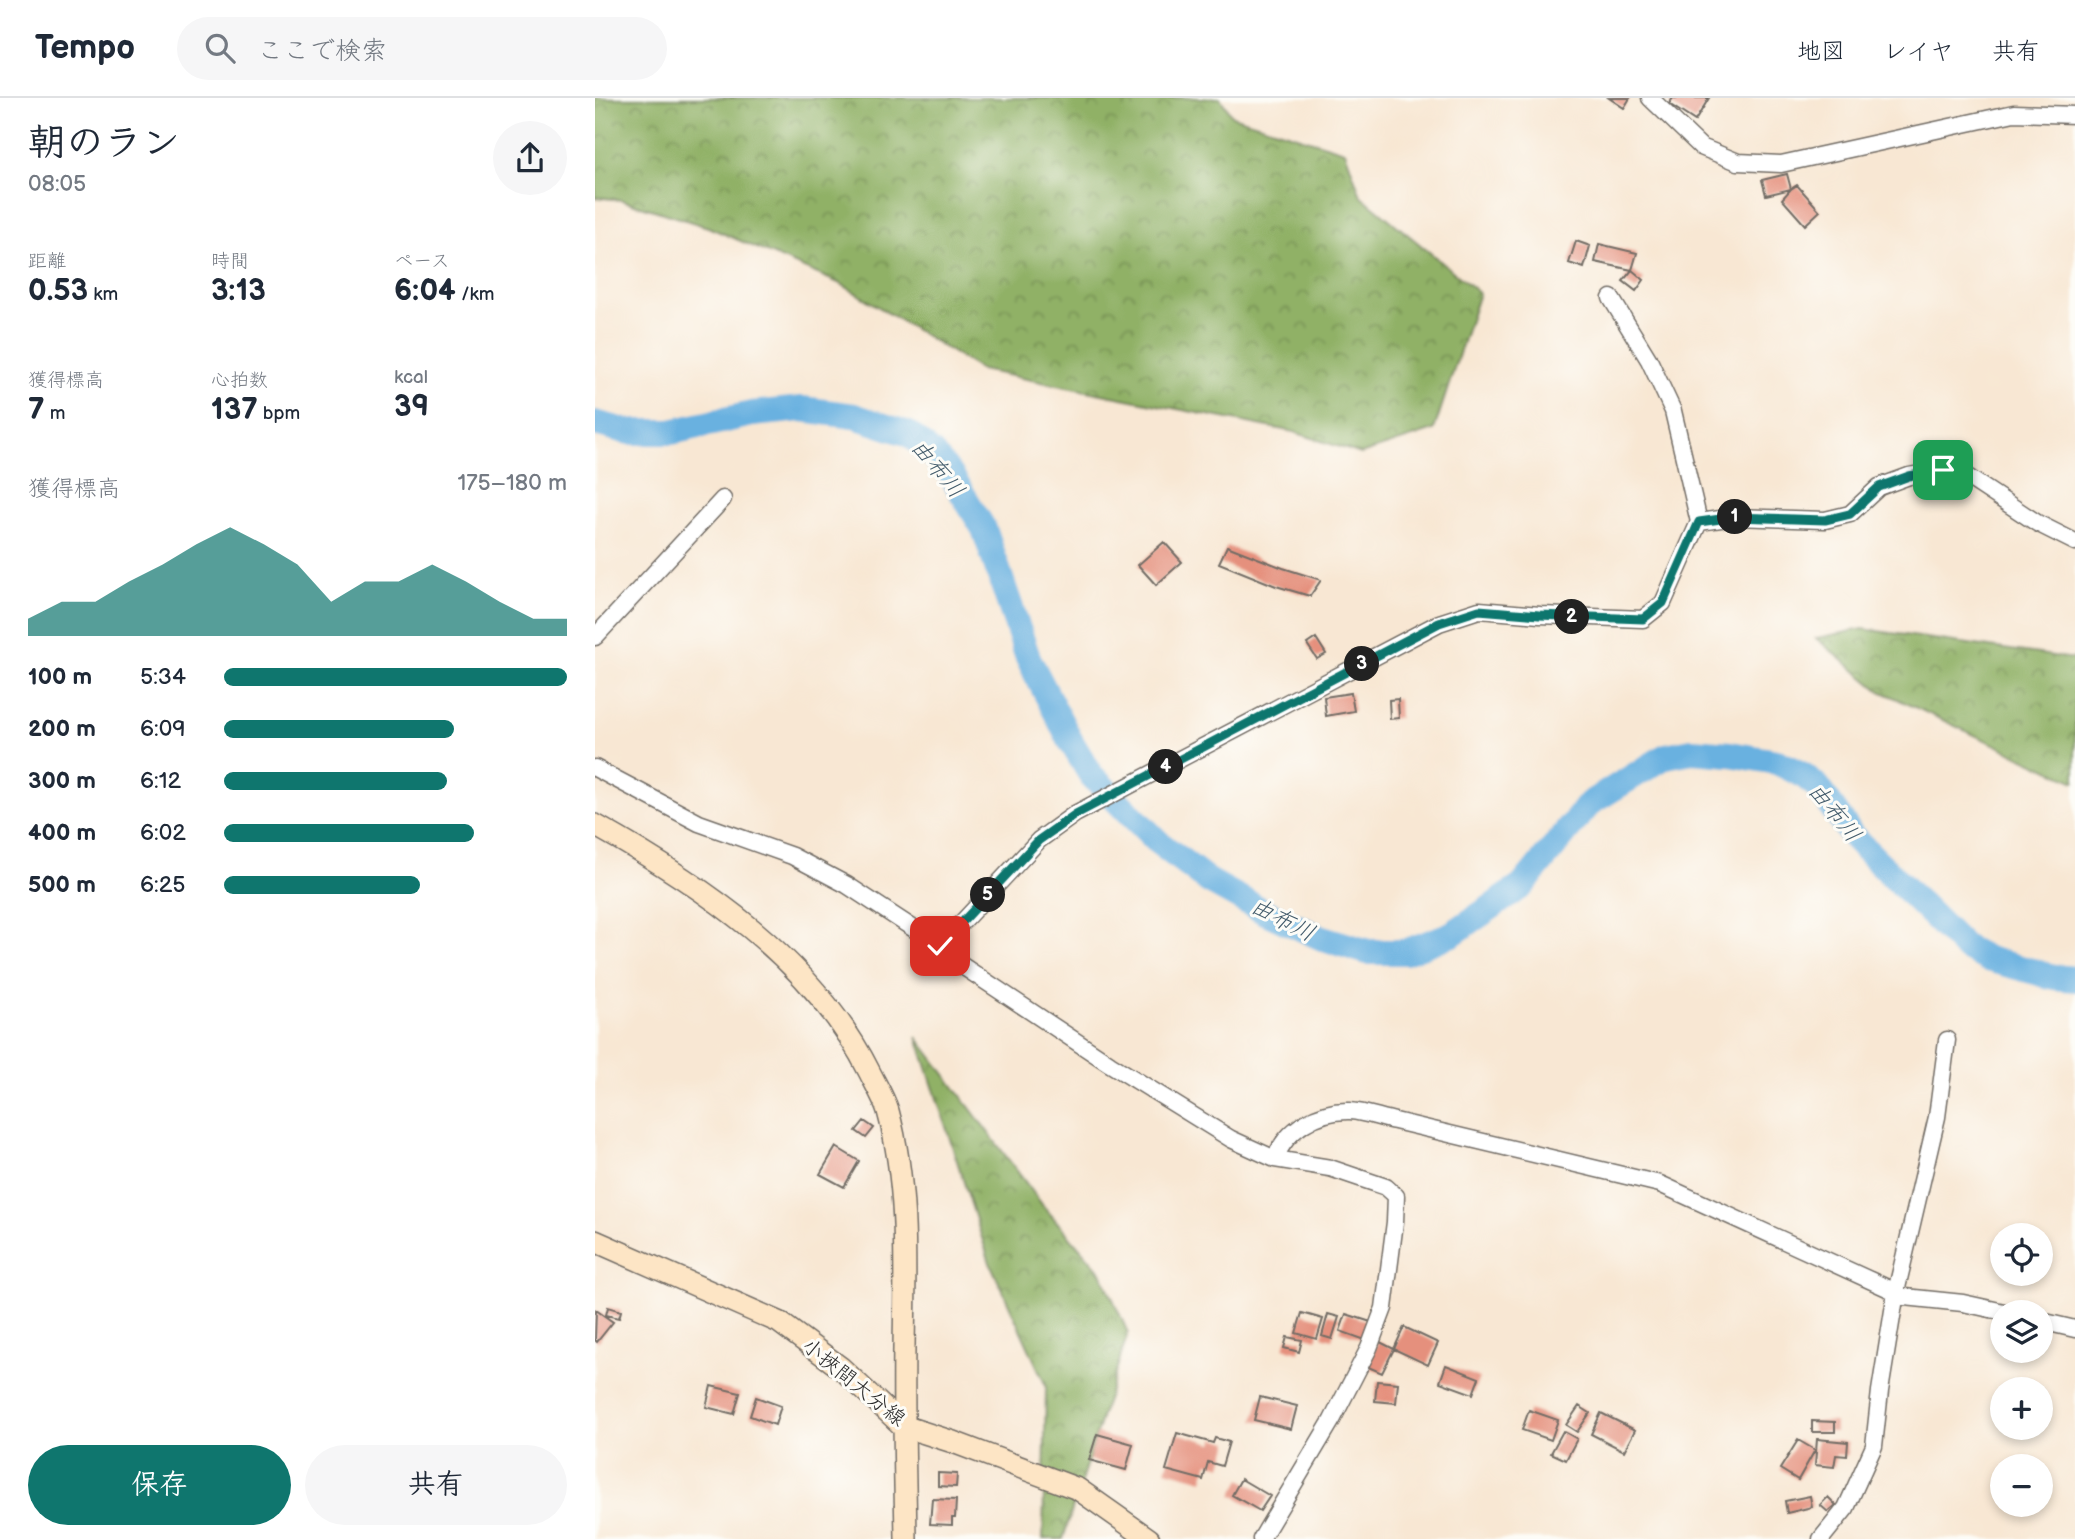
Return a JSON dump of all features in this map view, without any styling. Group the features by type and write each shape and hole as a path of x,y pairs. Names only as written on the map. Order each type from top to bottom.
{"street":[{"path":"1650,98 1700,146 1738,162 1781,164 2014,113 2075,115"},
{"path":"940,946 1039,840 1076,814 1439,623 1479,610 1643,619 1663,603 1699,522 1673,411 1649,360 1611,298"},
{"path":"1699,522 1735,517 1825,520 1850,514 1879,487 1909,476 1943,470 1966,476 2037,523 2075,541"},
{"path":"595,637 723,499"},
{"path":"595,768 699,823 792,856 848,885 940,946 955,961 1110,1064 1231,1139 1275,1159 1330,1168 1386,1187 1396,1196 1384,1308 1369,1348 1332,1420 1261,1539"},
{"path":"595,825 694,886 785,957 831,1011 861,1055 887,1108 902,1189 906,1539"},
{"path":"1821,1539 1846,1508 1874,1446 1896,1294 1937,1117 1947,1040"},
{"path":"1275,1159 1278,1150 1300,1125 1325,1114 1351,1111 1660,1184 1896,1294 1990,1309"},
{"name":"小挾間大分線","path":"595,1241 779,1322 841,1368 903,1426 1078,1489 1150,1539"},
{"path":"2053,1324 2075,1329"}],"green space":[{"path":"595,98 1220,98 1232,116 1345,151 1361,196 1479,293 1434,430 1361,454 1294,432 981,370 841,284 708,227 622,200 595,197"},
{"path":"1863,629 2075,659 2075,782 1880,691 1816,638"},
{"path":"917,1037 1044,1207 1101,1272 1128,1333 1063,1539 1043,1539 1046,1386 990,1263"}],"building":[{"path":"1609,98 1630,98 1624,108"},
{"path":"1673,98 1709,98 1695,121 1669,104"},
{"path":"1787,174 1791,189 1766,195 1762,180"},
{"path":"1797,185 1820,211 1805,225 1782,199"},
{"path":"1576,241 1590,246 1584,268 1569,263"},
{"path":"1599,244 1637,253 1632,270 1595,262"},
{"path":"1632,270 1644,280 1636,291 1623,281"},
{"path":"1164,542 1182,562 1156,585 1138,565"},
{"path":"1227,546 1321,580 1310,596 1276,586 1219,563"},
{"path":"1316,638 1326,654 1317,659 1307,644"},
{"path":"1351,693 1354,711 1326,716 1324,697"},
{"path":"1398,699 1399,718 1390,719 1389,700"},
{"path":"864,1121 874,1128 866,1138 856,1131"},
{"path":"836,1147 859,1161 844,1187 820,1174"},
{"path":"608,1307 621,1311 619,1318 606,1315"},
{"path":"596,1310 613,1322 597,1342 595,1340"},
{"path":"1302,1313 1323,1319 1317,1339 1296,1333"},
{"path":"1328,1314 1339,1317 1332,1339 1322,1336"},
{"path":"1346,1314 1374,1323 1368,1341 1340,1331"},
{"path":"1404,1327 1438,1343 1428,1365 1394,1349"},
{"path":"1287,1337 1302,1340 1299,1352 1284,1348"},
{"path":"1378,1341 1394,1349 1382,1373 1366,1366"},
{"path":"1446,1365 1479,1378 1473,1394 1440,1382"},
{"path":"1377,1381 1398,1383 1396,1403 1375,1401"},
{"path":"711,1386 740,1393 734,1414 706,1407"},
{"path":"756,1397 781,1406 775,1425 750,1416"},
{"path":"1260,1397 1297,1406 1291,1429 1254,1420"},
{"path":"1579,1406 1590,1413 1577,1432 1566,1425"},
{"path":"1529,1410 1558,1420 1551,1440 1522,1430"},
{"path":"1601,1413 1635,1430 1624,1451 1591,1434"},
{"path":"1812,1421 1835,1422 1835,1432 1812,1432"},
{"path":"1563,1431 1577,1439 1566,1460 1551,1453"},
{"path":"1177,1433 1213,1443 1215,1438 1229,1442 1222,1466 1208,1462 1203,1480 1166,1470"},
{"path":"1097,1434 1133,1444 1126,1470 1089,1460"},
{"path":"1817,1439 1848,1442 1847,1456 1836,1455 1834,1467 1815,1465"},
{"path":"1798,1440 1815,1450 1798,1480 1780,1469"},
{"path":"938,1473 957,1474 956,1487 938,1486"},
{"path":"1241,1479 1270,1496 1260,1511 1232,1495"},
{"path":"1810,1496 1812,1507 1787,1513 1785,1501"},
{"path":"1828,1497 1836,1505 1828,1512 1820,1505"},
{"path":"932,1499 956,1500 952,1525 930,1524"}],"waterway":[{"name":"由布川","path":"595,423 629,432 671,432 752,414 802,409 854,416 909,434 931,452 951,475 984,529 1028,658 1091,775 1159,843 1207,880 1263,911 1322,938 1368,952 1405,952 1452,934 1522,886 1590,803 1666,756 1692,751 1777,762 1803,775 1818,787 1852,836 1964,947 1987,959 2054,977 2075,979"}],"route":[{"path":"940,946 1039,840 1076,814 1439,623 1479,610 1604,619 1643,619 1663,603 1699,522 1735,517 1825,520 1850,514 1866,502 1879,487 1909,476 1943,470"}]}
